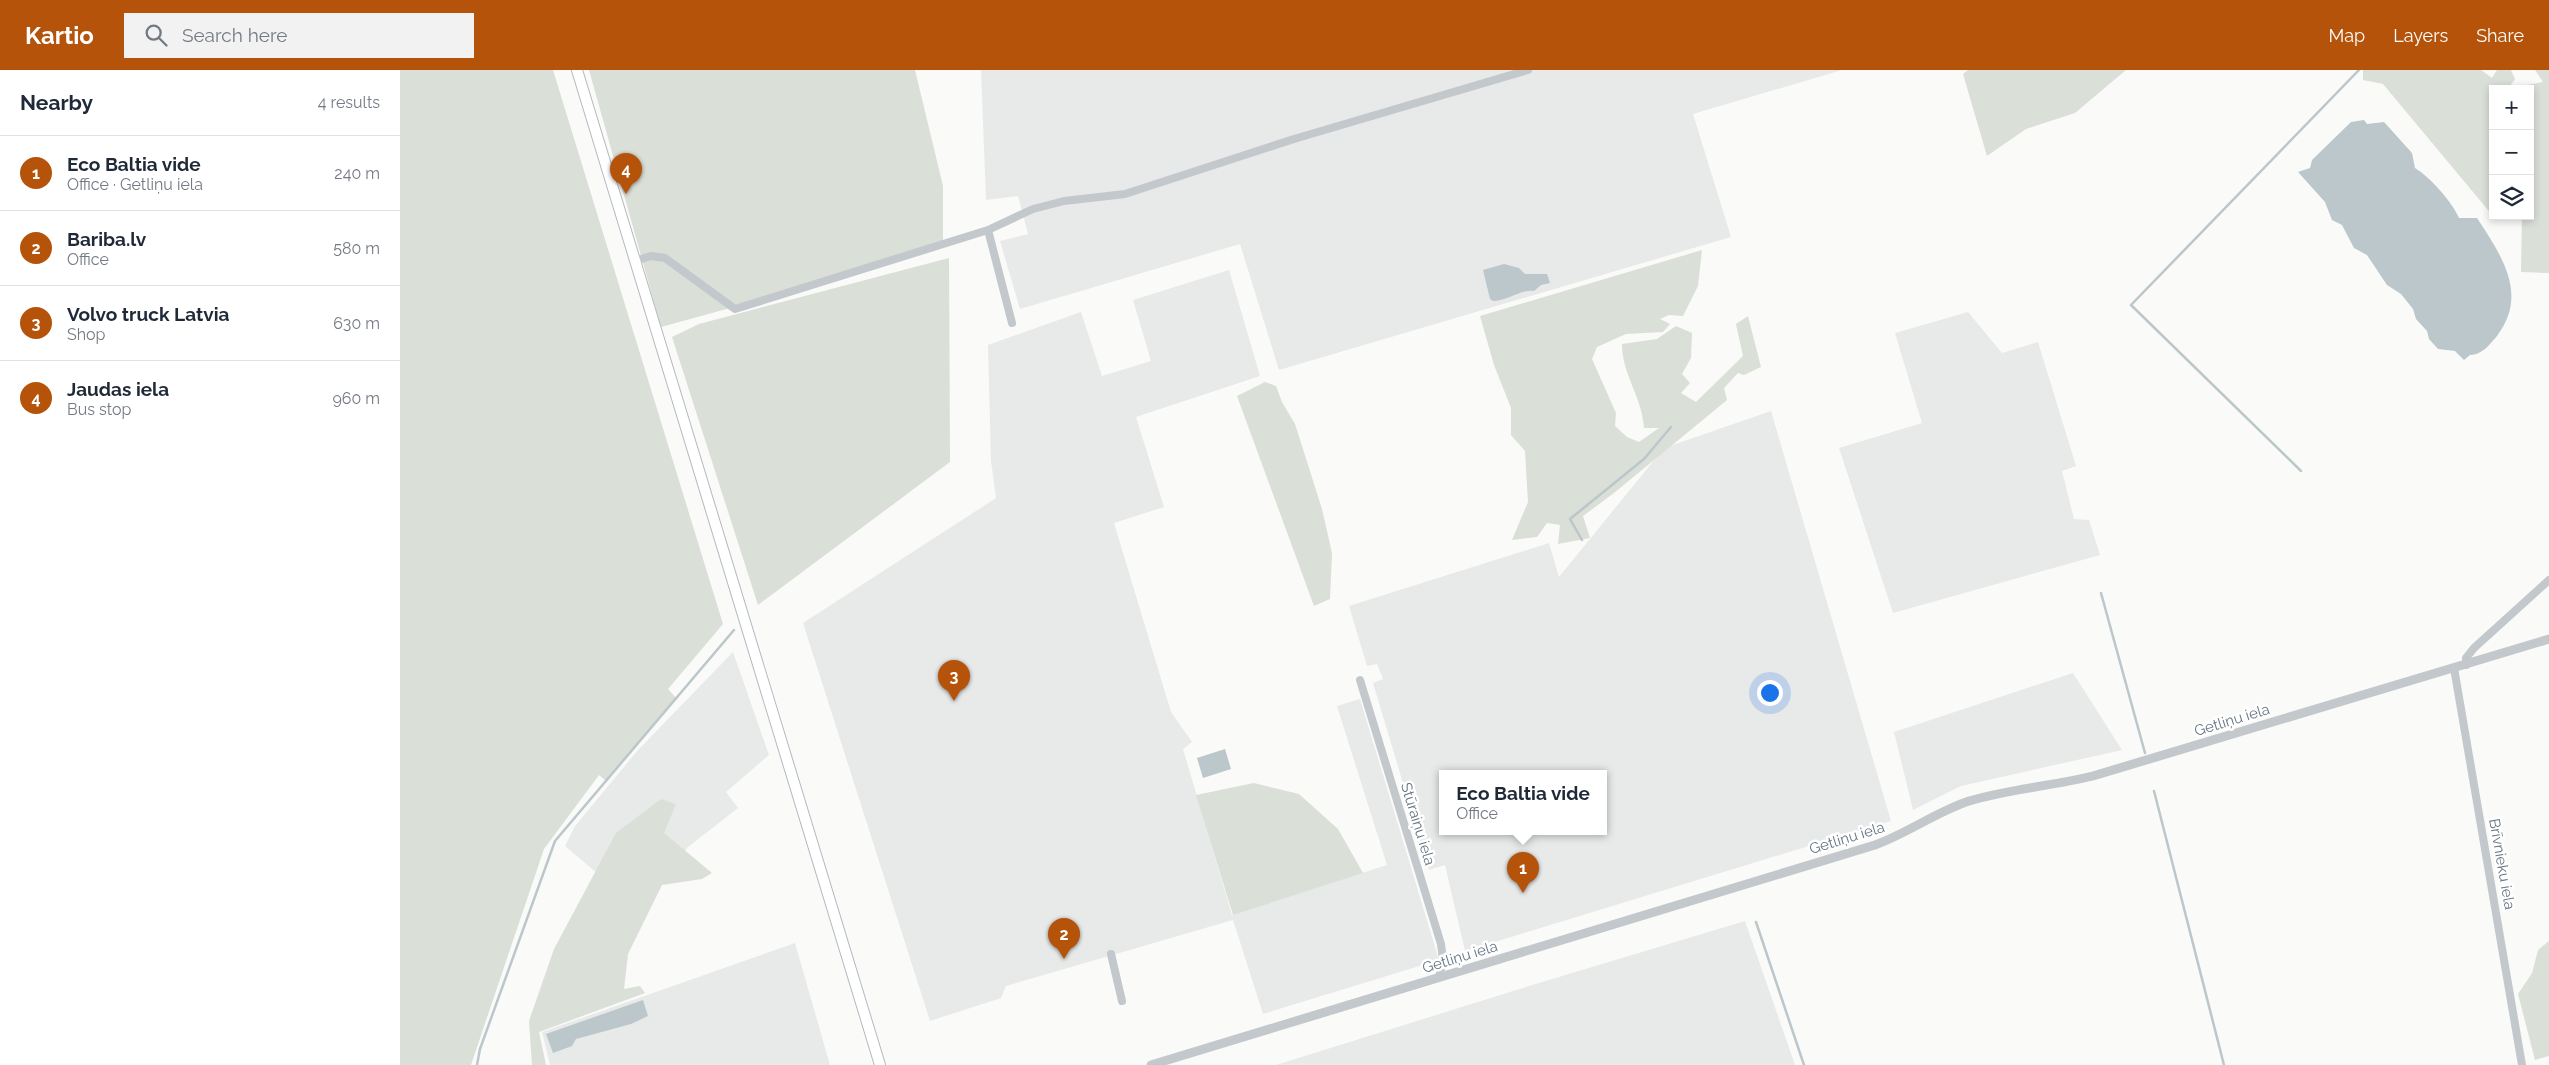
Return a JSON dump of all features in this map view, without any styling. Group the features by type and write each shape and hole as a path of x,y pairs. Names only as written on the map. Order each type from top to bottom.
{"main road":[{"path":"577,70 880,1065"}],"street":[{"path":"635,261 651,256 665,258 735,309 988,230 1033,209 1064,201 1125,194 1294,139 1528,70"},
{"path":"988,230 1012,323"},
{"path":"2466,665 2466,658 2474,648 2548,582"},
{"name":"Getliņu iela","path":"1151,1065 1895,838 1950,808 1971,800 2058,785 2093,776 2549,639"},
{"name":"Brīvnieku iela","path":"2454,668 2522,1065"},
{"name":"Stūraiņu iela","path":"1360,680 1441,944 1443,960 1439,977"},
{"path":"1111,954 1122,1001"}],"shaded area":[{"path":"400,70 553,70 723,624 668,689 676,698 606,781 599,775 544,849 471,1065 400,1065"},
{"path":"589,70 915,70 943,186 943,245 807,287 661,327"},
{"path":"981,70 1842,70 1693,114 1731,237 1279,370 1240,244 1020,309 1000,241 1028,234 1018,196 986,200"},
{"path":"1968,70 2126,70 2075,113 2026,129 1987,156 1963,74"},
{"path":"2363,70 2481,70 2492,78 2497,70 2511,70 2515,79 2511,85 2489,85 2489,211 2383,84 2363,80"},
{"path":"2535,70 2549,70 2549,273 2521,272 2522,220 2534,220 2534,85 2526,85 2543,82"},
{"path":"2364,120 2367,124 2384,122 2412,153 2415,168 2440,191 2452,205 2459,218 2477,218 2495,246 2508,275 2511,305 2506,320 2497,336 2485,349 2470,355 2464,360 2455,351 2438,349 2429,339 2427,331 2416,319 2413,309 2401,294 2387,285 2367,255 2354,248 2342,225 2332,220 2325,202 2298,172 2310,168 2312,160 2351,122"},
{"path":"1702,250 1698,286 1683,316 1669,315 1660,319 1670,324 1663,332 1626,334 1597,347 1592,359 1616,413 1615,426 1627,437 1639,442 1659,428 1644,428 1640,406 1625,366 1622,344 1657,339 1676,326 1692,333 1691,358 1682,374 1690,383 1681,393 1696,402 1743,356 1736,324 1748,316 1761,367 1744,375 1738,373 1724,388 1727,400 1614,493 1583,516 1590,538 1558,544 1560,525 1547,523 1537,537 1512,540 1528,502 1525,451 1511,435 1511,408 1494,365 1480,316"},
{"path":"949,258 950,462 758,605 672,337 699,324"},
{"path":"1504,264 1519,268 1525,274 1547,274 1550,283 1541,285 1534,291 1493,301 1490,299 1483,270"},
{"path":"1229,270 1260,376 1136,417 1164,507 1114,523 1171,712 1192,742 1183,749 1232,915 1387,865 1337,706 1360,699 1439,960 1263,1014 1233,920 1006,986 1001,998 930,1021 803,623 996,498 991,461 988,345 1081,312 1102,376 1151,361 1133,300"},
{"path":"1968,312 2002,353 2038,342 2076,466 2062,471 2074,519 2089,520 2100,555 1893,613 1839,448 1922,423 1895,333"},
{"path":"1265,382 1276,386 1282,402 1295,424 1322,509 1332,553 1330,599 1314,606 1237,396"},
{"path":"1771,411 1891,821 1465,951 1445,865 1429,870 1373,683 1383,679 1377,664 1367,666 1349,606 1549,543 1559,577 1664,448"},
{"path":"733,652 769,755 726,792 738,808 688,847 638,908 565,846 575,826 638,750"},
{"path":"2073,673 2122,750 1961,786 1913,810 1894,732"},
{"path":"1225,749 1231,769 1203,778 1197,758"},
{"path":"1254,783 1299,794 1338,829 1363,873 1233,915 1196,795"},
{"path":"661,799 676,804 664,833 712,873 702,879 662,885 628,954 624,989 640,986 645,993 539,1032 546,1065 532,1065 529,1021 554,949 616,833"},
{"path":"1745,921 1795,1065 1276,1065 1529,986"},
{"path":"2549,941 2549,1056 2535,1060 2518,994 2532,973 2538,950"},
{"path":"795,943 830,1065 550,1065 542,1032"},
{"path":"643,1000 648,1016 631,1024 576,1039 572,1046 553,1053 546,1034"}],"waterway":[{"path":"2301,471 2131,305 2359,70"},
{"path":"1582,540 1570,519 1644,459 1671,427"},
{"path":"2101,593 2145,753"},
{"path":"477,1065 480,1049 555,841 734,630"},
{"path":"2154,791 2224,1065"},
{"path":"1756,922 1804,1065"}],"place":[{"name":"Jaudas iela","path":"626,194"},
{"name":"Volvo truck Latvia","path":"954,701"},
{"name":"Eco Baltia vide","path":"1523,893"},
{"name":"Bariba.lv","path":"1064,959"}]}
